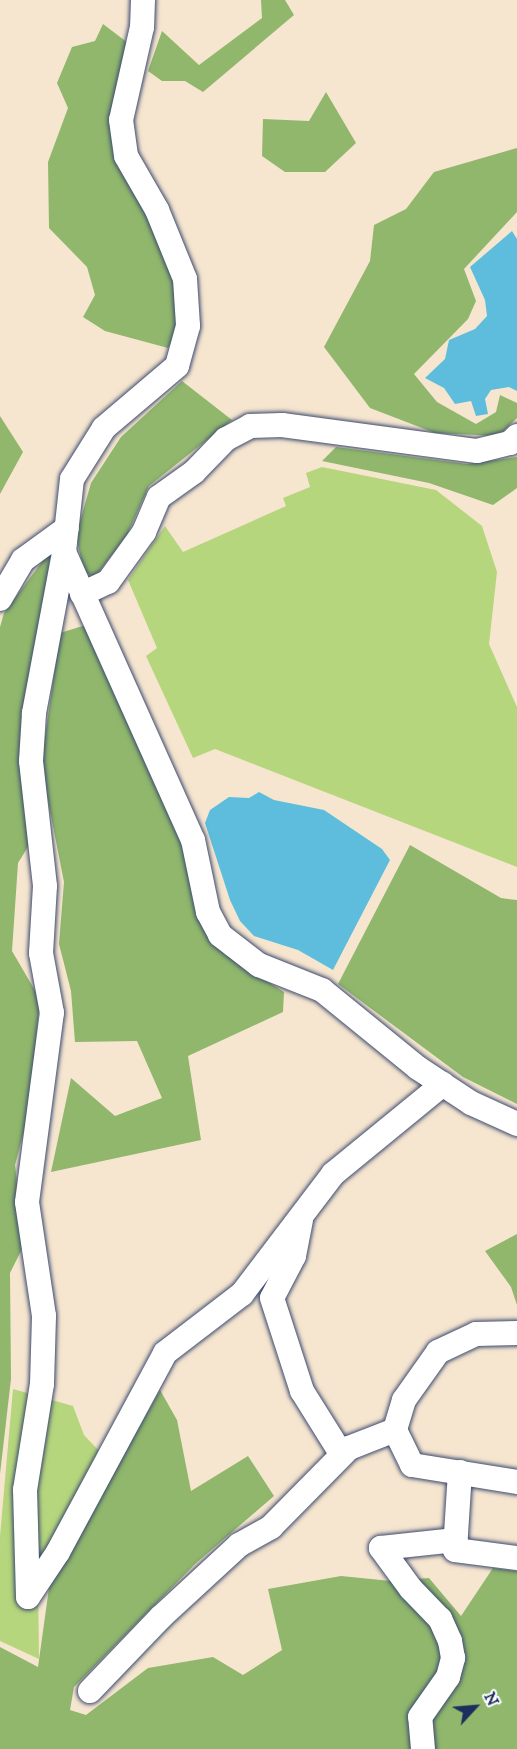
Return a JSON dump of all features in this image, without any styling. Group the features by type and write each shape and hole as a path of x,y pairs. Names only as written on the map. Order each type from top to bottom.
{"street":[{"path":"143,0 142,27 121,120 126,156 156,210 184,279 188,326 177,366 104,428 72,479 64,552 34,713 31,761 45,886 41,953 52,1013 27,1202 44,1316 42,1384 25,1490 28,1598 58,1552 165,1353 242,1294 333,1174 443,1084"},
{"path":"82,594 108,582 144,532 159,497 194,472 226,439 250,426 282,425 477,451 510,443 517,436"},
{"path":"0,599 23,560 66,528"},
{"path":"64,552 193,840 208,912 220,935 259,965 322,990 443,1084 471,1103 517,1124"},
{"path":"302,1215 294,1256 272,1298 302,1391 342,1455"},
{"path":"517,1334 476,1334 438,1352 404,1400 395,1430 412,1465 517,1482"},
{"path":"90,1691 160,1617 240,1545 271,1527 349,1448 395,1430"},
{"path":"460,1472 455,1550 517,1558"},
{"path":"423,1749 420,1717 448,1677 453,1658 450,1641 440,1619 411,1589 381,1548 456,1540"}],"green space":[{"path":"261,0 285,0 294,15 203,92 185,81 162,81 148,71 162,31 199,65 262,18"},
{"path":"103,24 128,43 114,119 146,212 175,276 183,321 168,348 105,331 83,317 95,295 87,267 49,228 48,162 68,108 57,83 72,47 95,41"},
{"path":"326,92 356,143 325,172 285,172 262,156 263,119 309,121"},
{"path":"517,148 517,212 464,269 476,301 468,319 414,374 437,402 476,424 496,412 500,395 517,403 517,418 498,436 435,433 370,408 324,347 370,261 374,225 406,209 434,172"},
{"path":"182,381 232,420 149,486 127,535 95,577 84,572 76,536 91,483 121,437"},
{"path":"0,416 23,452 0,494"},
{"path":"336,447 467,464 517,457 517,488 493,505 429,483 322,461"},
{"path":"322,467 436,490 482,526 497,572 489,644 517,707 517,867 215,749 193,758 146,656 157,648 128,580 165,526 183,552 286,506 283,498 310,487 306,473"},
{"path":"53,547 31,842 18,863 12,951 40,999 29,1112 15,1165 24,1245 10,1273 11,1379 0,1474 0,627 4,613"},
{"path":"86,625 182,840 196,915 224,954 284,992 283,1012 188,1056 201,1140 51,1172 71,1078 115,1116 162,1098 137,1041 75,1042 71,991 59,944 64,882 41,765 60,633"},
{"path":"410,845 501,898 517,900 517,1104 463,1077 338,984"},
{"path":"517,1234 517,1305 511,1287 485,1251"},
{"path":"13,1389 73,1406 84,1435 99,1451 38,1578 39,1659 0,1641 0,1536"},
{"path":"160,1390 177,1420 191,1491 248,1456 274,1496 195,1564 74,1687 70,1710 86,1715 148,1668 213,1657 243,1675 282,1650 268,1589 341,1576 391,1581 429,1578 461,1616 493,1568 517,1571 517,1749 0,1749 0,1647 38,1667 49,1588"}],"water":[{"path":"512,231 517,239 517,391 509,387 491,390 485,399 488,414 476,416 471,401 455,404 444,388 425,378 445,359 449,340 475,329 487,316 485,300 470,267"},
{"path":"259,792 274,800 324,810 382,849 390,860 333,970 298,950 254,936 240,921 230,900 205,823 210,810 229,797 249,798"}]}
